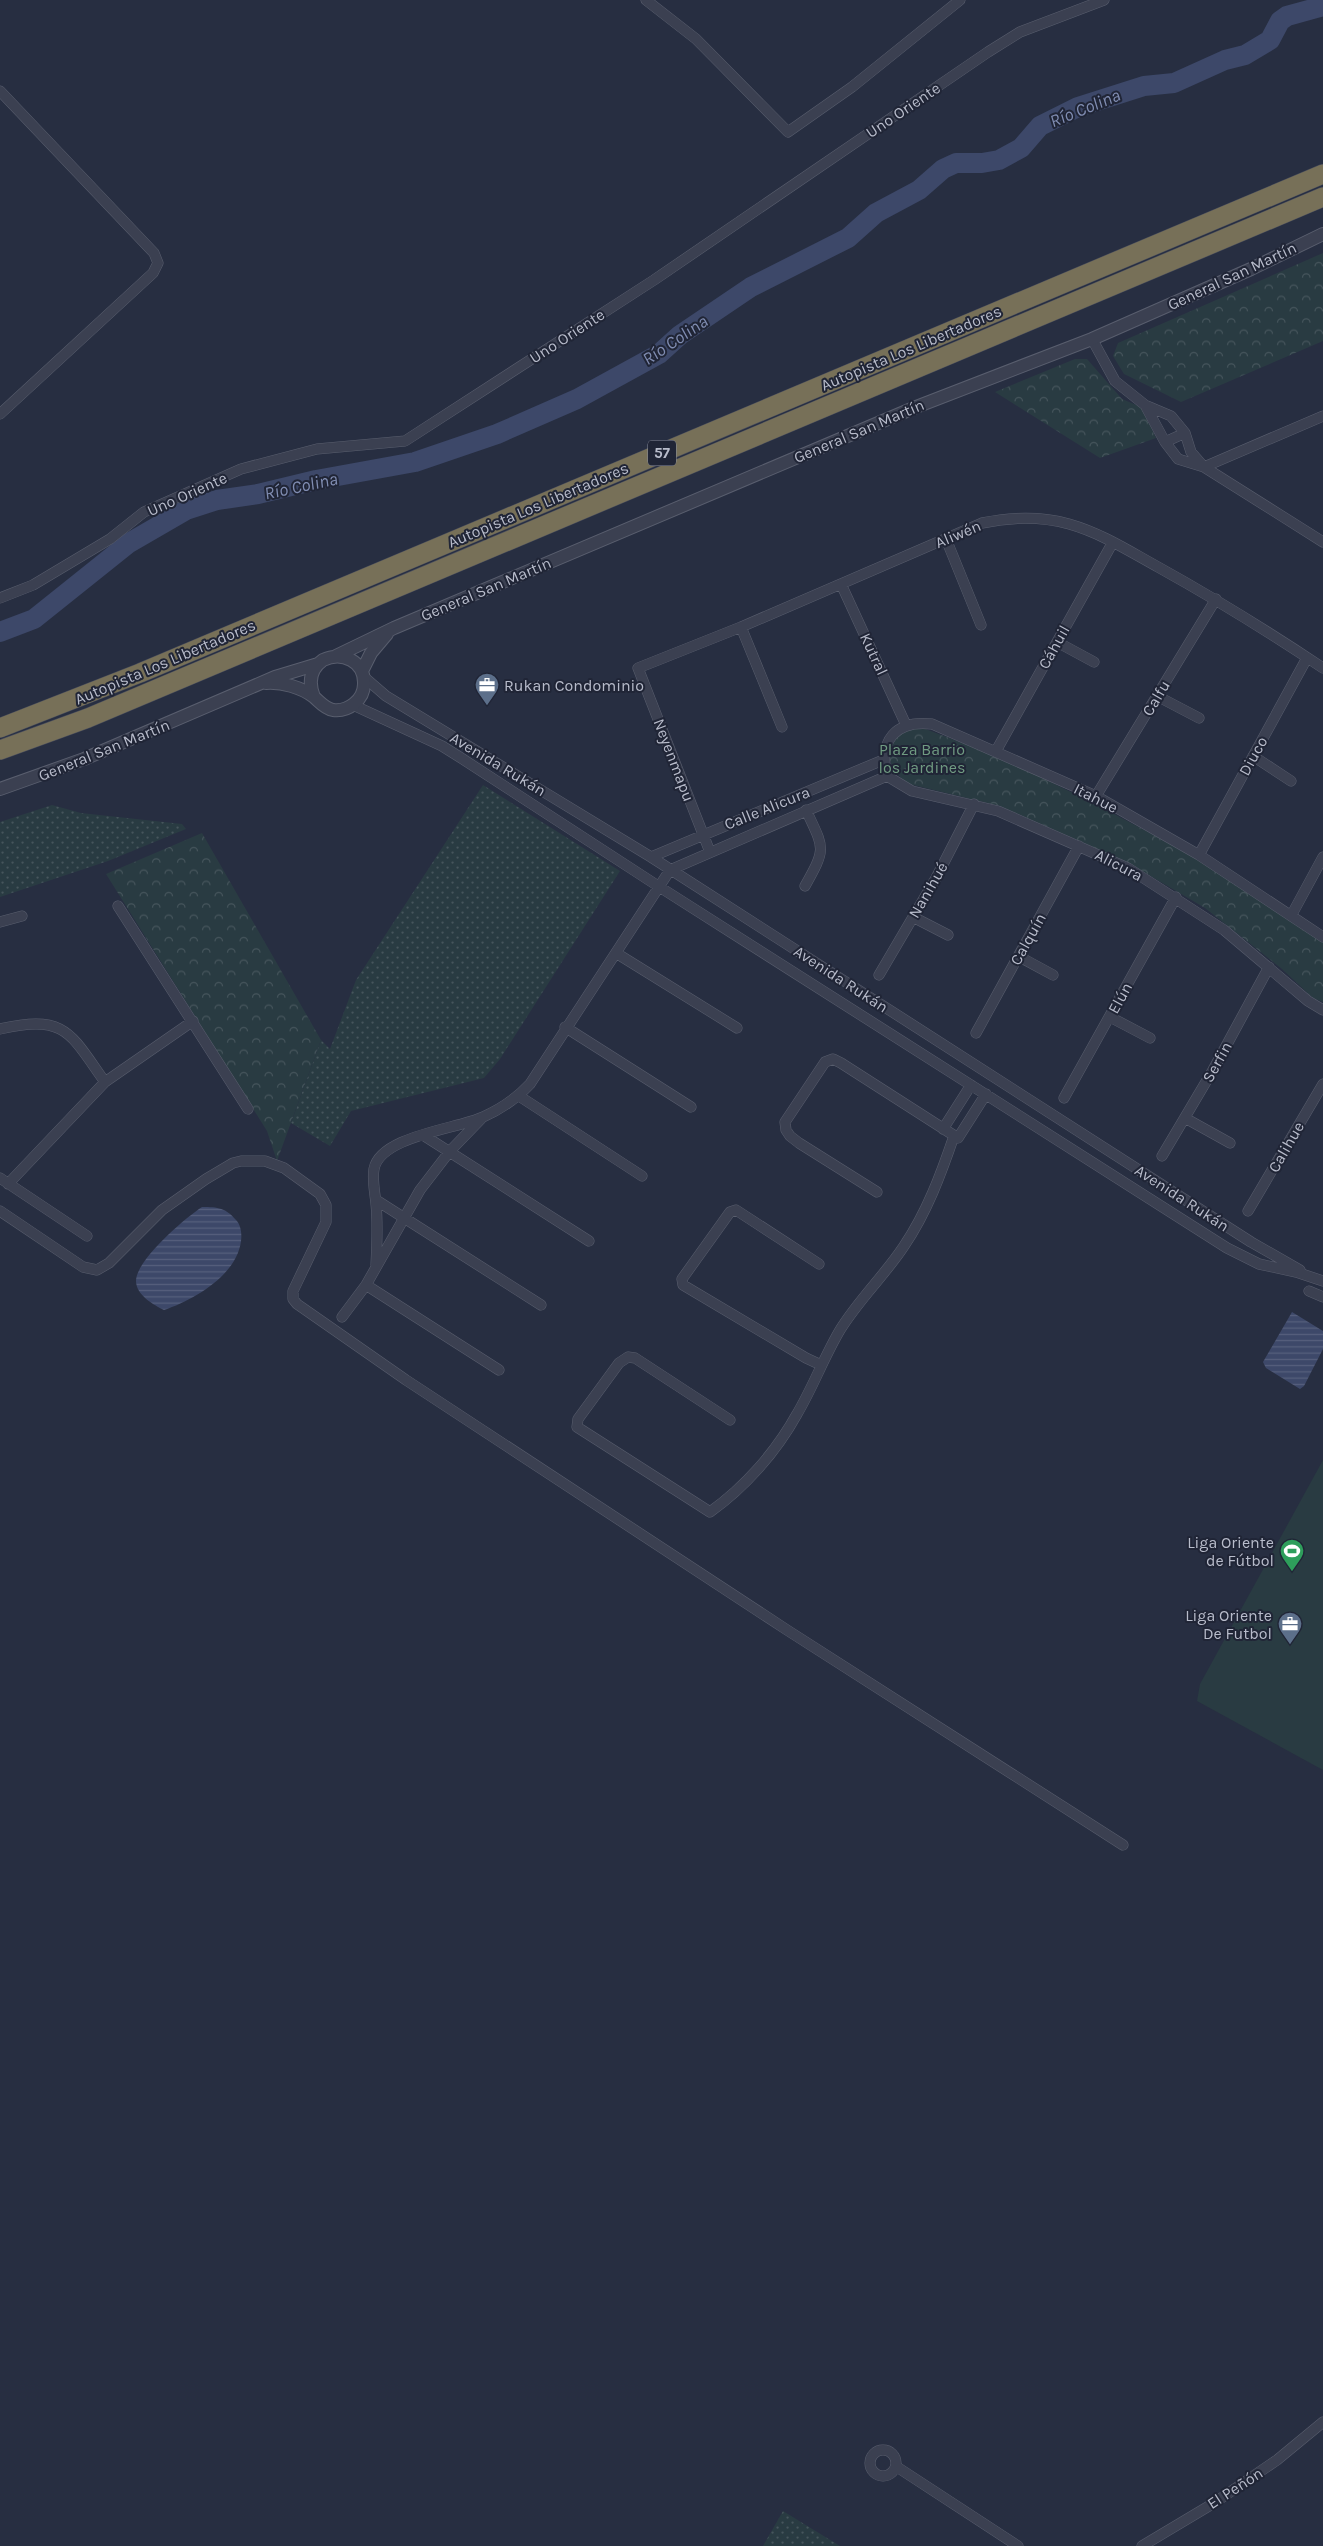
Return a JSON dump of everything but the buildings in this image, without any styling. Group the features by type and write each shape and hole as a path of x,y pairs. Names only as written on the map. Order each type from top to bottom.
{"highway":[{"name":"Autopista Los Libertadores","path":"0,728 140,673 1323,174"},
{"name":"Autopista Los Libertadores","path":"0,750 88,718 1323,197"}],"street":[{"path":"646,0 696,39 788,132 852,87 960,0"},
{"name":"Uno Oriente","path":"0,598 33,585 110,539 144,512 241,470 317,449 405,441 654,280 988,52 1020,32 1104,0"},
{"path":"0,91 154,254 158,263 153,273 0,414"},
{"name":"General San Martín","path":"336,656 394,628 907,411 1092,339 1251,269 1323,234"},
{"path":"1092,339 1115,381 1145,405 1170,416 1185,433 1191,452 1204,467"},
{"path":"1145,405 1165,442 1178,459 1204,467 1323,542"},
{"path":"1204,467 1323,416"},
{"path":"1165,442 1185,433"},
{"name":"Aliwén","path":"638,668 741,627 982,523 1023,518 1068,524 1113,542 1216,599 1323,668"},
{"path":"946,540 981,625"},
{"name":"Cáhuil","path":"996,751 1113,542"},
{"name":"Kutral","path":"841,584 906,725"},
{"name":"Calfu","path":"1096,796 1216,599"},
{"path":"741,627 782,727"},
{"name":"General San Martín","path":"363,674 377,644 394,628"},
{"path":"1057,642 1094,662"},
{"path":"336,656 354,661 363,674 364,689 353,705 347,708 332,710 319,703 314,697 311,690 311,676 318,664 336,656"},
{"name":"Diuco","path":"1199,855 1307,658"},
{"name":"General San Martín","path":"0,789 84,759 283,674 318,664"},
{"name":"Neyenmapu","path":"638,668 710,852"},
{"name":"Avenida Rukán","path":"363,674 386,696 651,857 1251,1242 1321,1281"},
{"name":"General San Martín","path":"262,684 285,684 314,697"},
{"path":"1157,696 1199,718"},
{"name":"Avenida Rukán","path":"353,705 442,746 658,886 1227,1248 1259,1264 1321,1281"},
{"name":"Itahue","path":"906,725 917,722 932,724 1096,796 1199,855 1323,937"},
{"path":"887,776 883,760 887,742 894,733 906,725"},
{"path":"1253,756 1291,781"},
{"name":"Calle Alicura","path":"651,857 883,760"},
{"name":"Calle Alicura","path":"670,870 887,776"},
{"name":"Alicura","path":"887,776 912,791 974,804 1024,821 1128,868 1176,897 1224,930 1308,1001 1323,1010"},
{"path":"514,792 522,779"},
{"name":"Nanihué","path":"879,975 936,878 974,804"},
{"path":"805,886 819,861 822,845 806,810"},
{"name":"Calquín","path":"976,1033 1079,846"},
{"path":"1291,916 1323,857"},
{"path":"376,1265 376,1200 373,1175 380,1156 386,1151 423,1135 482,1118 519,1096 530,1084 565,1027 670,870"},
{"name":"Elún","path":"1064,1098 1176,897"},
{"path":"118,906 248,1109"},
{"path":"0,922 22,916"},
{"path":"913,917 948,935"},
{"path":"616,953 737,1028"},
{"path":"1018,956 1052,975"},
{"name":"Serfin","path":"1162,1156 1269,967"},
{"path":"854,1011 864,994"},
{"path":"1110,1017 1150,1038"},
{"path":"87,1236 4,1181 105,1082 193,1021"},
{"path":"0,1029 27,1023 52,1025 72,1036 105,1082"},
{"path":"565,1027 692,1107"},
{"path":"877,1192 799,1143 786,1130 785,1122 825,1062 834,1059 841,1063 956,1137"},
{"name":"Calihue","path":"1248,1211 1323,1084"},
{"path":"944,1129 971,1085"},
{"path":"730,1420 635,1358 628,1357 619,1363 578,1419 577,1428 710,1512 727,1500 751,1476 777,1445 797,1414 821,1365 853,1310 909,1238 938,1181 956,1137 986,1094"},
{"path":"519,1096 642,1176"},
{"path":"342,1317 366,1285 403,1217 450,1151 482,1118"},
{"path":"1049,1134 1059,1118"},
{"path":"1185,1118 1230,1143"},
{"path":"423,1135 589,1241"},
{"path":"0,1211 82,1267 97,1270 109,1263 162,1210 233,1163 256,1160 284,1168 320,1194 327,1211 326,1222 293,1291 293,1299 297,1304 406,1380 787,1630 1123,1845"},
{"path":"376,1200 541,1305"},
{"path":"818,1264 736,1210 730,1212 682,1279 683,1285 821,1365"},
{"path":"366,1285 499,1370"},
{"path":"1309,1291 1323,1297"},
{"name":"El Peñón","path":"1142,2546 1214,2503 1277,2460 1323,2422"},
{"path":"896,2467 1018,2546"}],"green space":[{"path":"1323,253 1323,341 1181,402 1124,374 1113,356 1118,343"},
{"path":"1075,359 1087,359 1122,399 1141,407 1156,438 1100,458 995,392"},
{"name":"Plaza Barrio los Jardines","path":"918,726 999,758 1124,819 1205,864 1323,938 1323,1002 1313,998 1282,969 1205,908 1125,861 1000,806 909,784 893,768 889,751 892,743 898,736 906,730"},
{"path":"483,785 620,871 500,1059 484,1078 351,1111 330,1146 291,1123 321,1040 330,1049 356,980"},
{"path":"52,805 81,813 182,824 186,829 108,861 0,897 0,822"},
{"path":"202,833 321,1040 277,1161 267,1131 106,874"},
{"name":"Liga Oriente de Fútbol","path":"1323,1460 1323,1770 1197,1701 1200,1684"},
{"path":"783,2511 840,2546 763,2546"}],"water":[{"path":"202,1207 221,1209 229,1213 238,1222 241,1241 238,1253 232,1265 212,1284 188,1300 164,1310 146,1299 139,1291 136,1281 138,1272 152,1251"},
{"path":"1292,1312 1323,1331 1323,1349 1304,1386 1300,1389 1266,1368 1263,1362"}],"waterway":[{"name":"Río Colina","path":"0,632 34,619 129,543 186,510 217,500 258,494 316,480 415,462 497,434 577,399 659,354 680,335 751,287 848,238 876,213 919,190 943,169 956,163 982,163 999,160 1021,148 1040,126 1078,107 1144,86 1174,83 1225,60 1245,55 1270,40 1280,21 1287,16 1323,6"}],"place":[{"name":"Rukan Condominio","path":"487,706"},
{"name":"Liga Oriente de Fútbol","path":"1292,1572"},
{"name":"Liga Oriente De Futbol","path":"1290,1645"}]}
